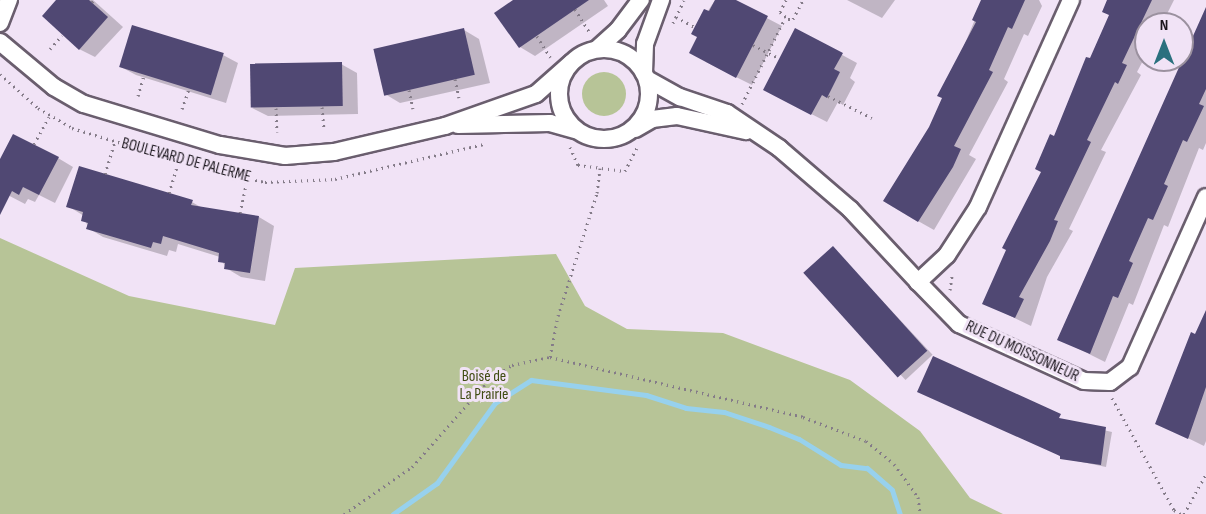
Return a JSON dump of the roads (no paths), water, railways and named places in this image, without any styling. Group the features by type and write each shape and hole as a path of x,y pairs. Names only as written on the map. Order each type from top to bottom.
{"street":[{"path":"0,23 9,0"},
{"path":"641,0 618,30 597,50 572,62 559,89 562,112 576,130 601,140 633,130 648,107 645,44 661,0"},
{"path":"918,282 947,255 978,207 1071,0"},
{"name":"BOULEVARD DE PALERME","path":"0,42 54,87 84,104 258,154 319,154 445,126 536,94 572,62"},
{"path":"597,50 624,53 646,76"},
{"name":"RUE DU MOISSONNEUR","path":"646,76 680,97 720,110 758,135 837,197 959,324 1084,381 1110,382 1130,368 1206,197"},
{"name":"RUE DU MOISSONNEUR","path":"633,130 652,119 677,116 758,135"},
{"name":"BOULEVARD DE PALERME","path":"445,126 532,123 576,130"}],"waterway":[{"path":"393,514 437,483 495,403 531,380 646,395 686,408 724,412 769,427 799,439 841,465 867,468 892,490 900,514"}],"park label":[{"name":"Boisé de La Prairie","path":"484,386"}]}
